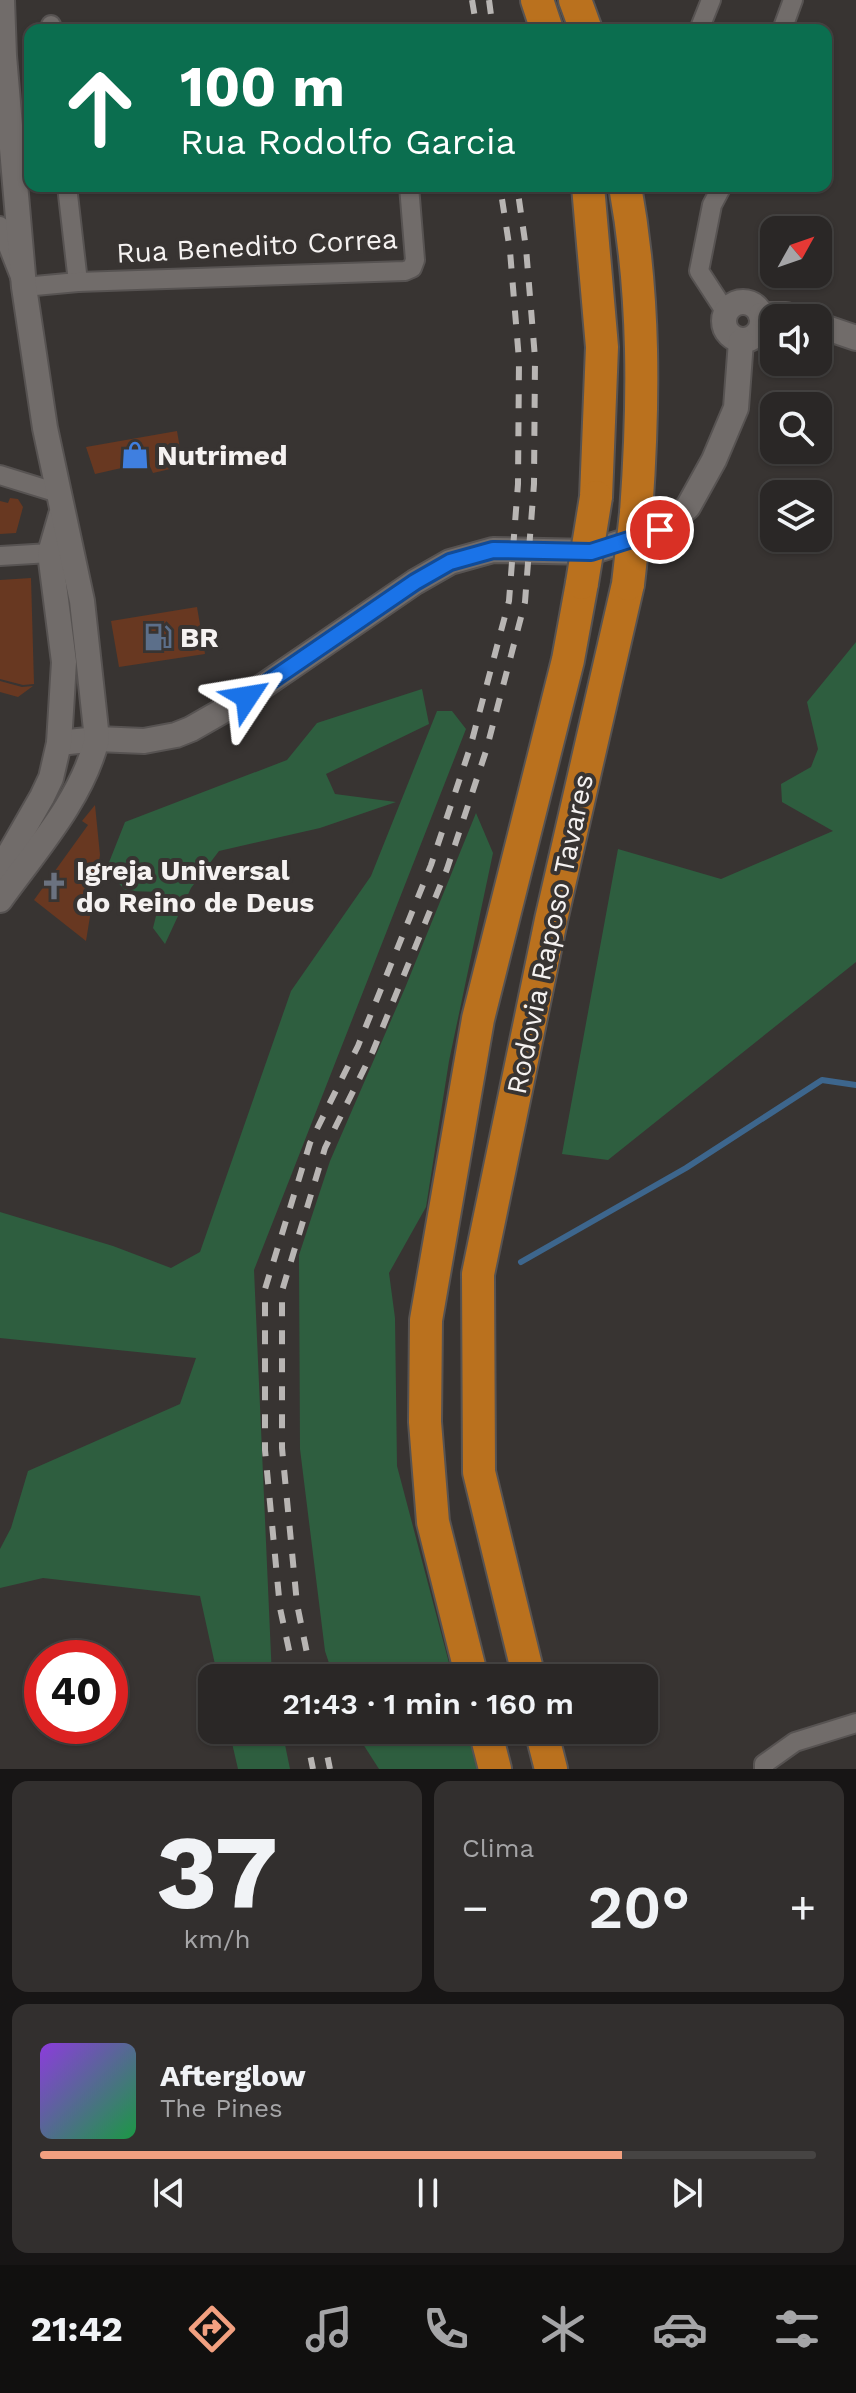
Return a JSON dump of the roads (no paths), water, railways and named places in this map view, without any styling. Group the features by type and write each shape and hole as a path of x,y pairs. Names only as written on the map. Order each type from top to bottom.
{"highway":[{"path":"537,0 545,24"},
{"path":"575,0 584,24"},
{"name":"Rodovia Raposo Tavares","path":"468,1664 433,1522 425,1422 426,1320 478,1019 568,660 596,497 602,347 589,192"},
{"name":"Rodovia Raposo Tavares","path":"526,1664 479,1472 478,1274 551,920 628,584 643,418 642,323 626,192"},
{"path":"489,1744 495,1769"},
{"path":"545,1744 551,1769"}],"main road":[{"path":"0,900 67,806 92,760 97,739 82,601 45,428 24,287 2,0"},
{"path":"760,314 753,304 734,303 725,311 724,329 741,341 757,334 760,327"},
{"path":"832,330 856,338"},
{"path":"59,743 97,739 144,741 191,729 270,682 450,562 493,550 591,552 660,530 688,507 714,460 736,408 741,341"},
{"path":"0,870 51,778 59,743 64,662 50,553 60,503"}],"street":[{"path":"701,24 711,0"},
{"path":"784,24 793,0"},
{"path":"68,192 78,282"},
{"name":"Rua Benedito Correa","path":"24,287 78,282 405,271 412,268 415,260 409,192"},
{"path":"719,192 712,205 699,271 725,311"},
{"path":"0,226 24,287"},
{"path":"0,475 60,503"},
{"path":"0,556 50,553"},
{"path":"764,1769 764,1764 795,1742 856,1723"}],"waterway":[{"path":"521,1262 686,1168 822,1080 856,1085"}],"railway":[{"path":"472,0 476,24"},
{"path":"489,0 492,24"},
{"path":"292,1664 280,1608 265,1450 265,1289 310,1143 358,1046 431,865 470,748 509,601 518,484 519,360 510,251 501,192"},
{"path":"309,1664 297,1604 282,1448 282,1291 325,1148 373,1051 447,869 486,751 525,602 534,484 535,358 518,192"},
{"path":"308,1744 313,1769"},
{"path":"325,1744 330,1769"}],"place":[{"name":"Nutrimed","path":"135,455"},
{"name":"BR","path":"158,637"},
{"name":"Igreja Universal do Reino de Deus","path":"54,886"}]}
